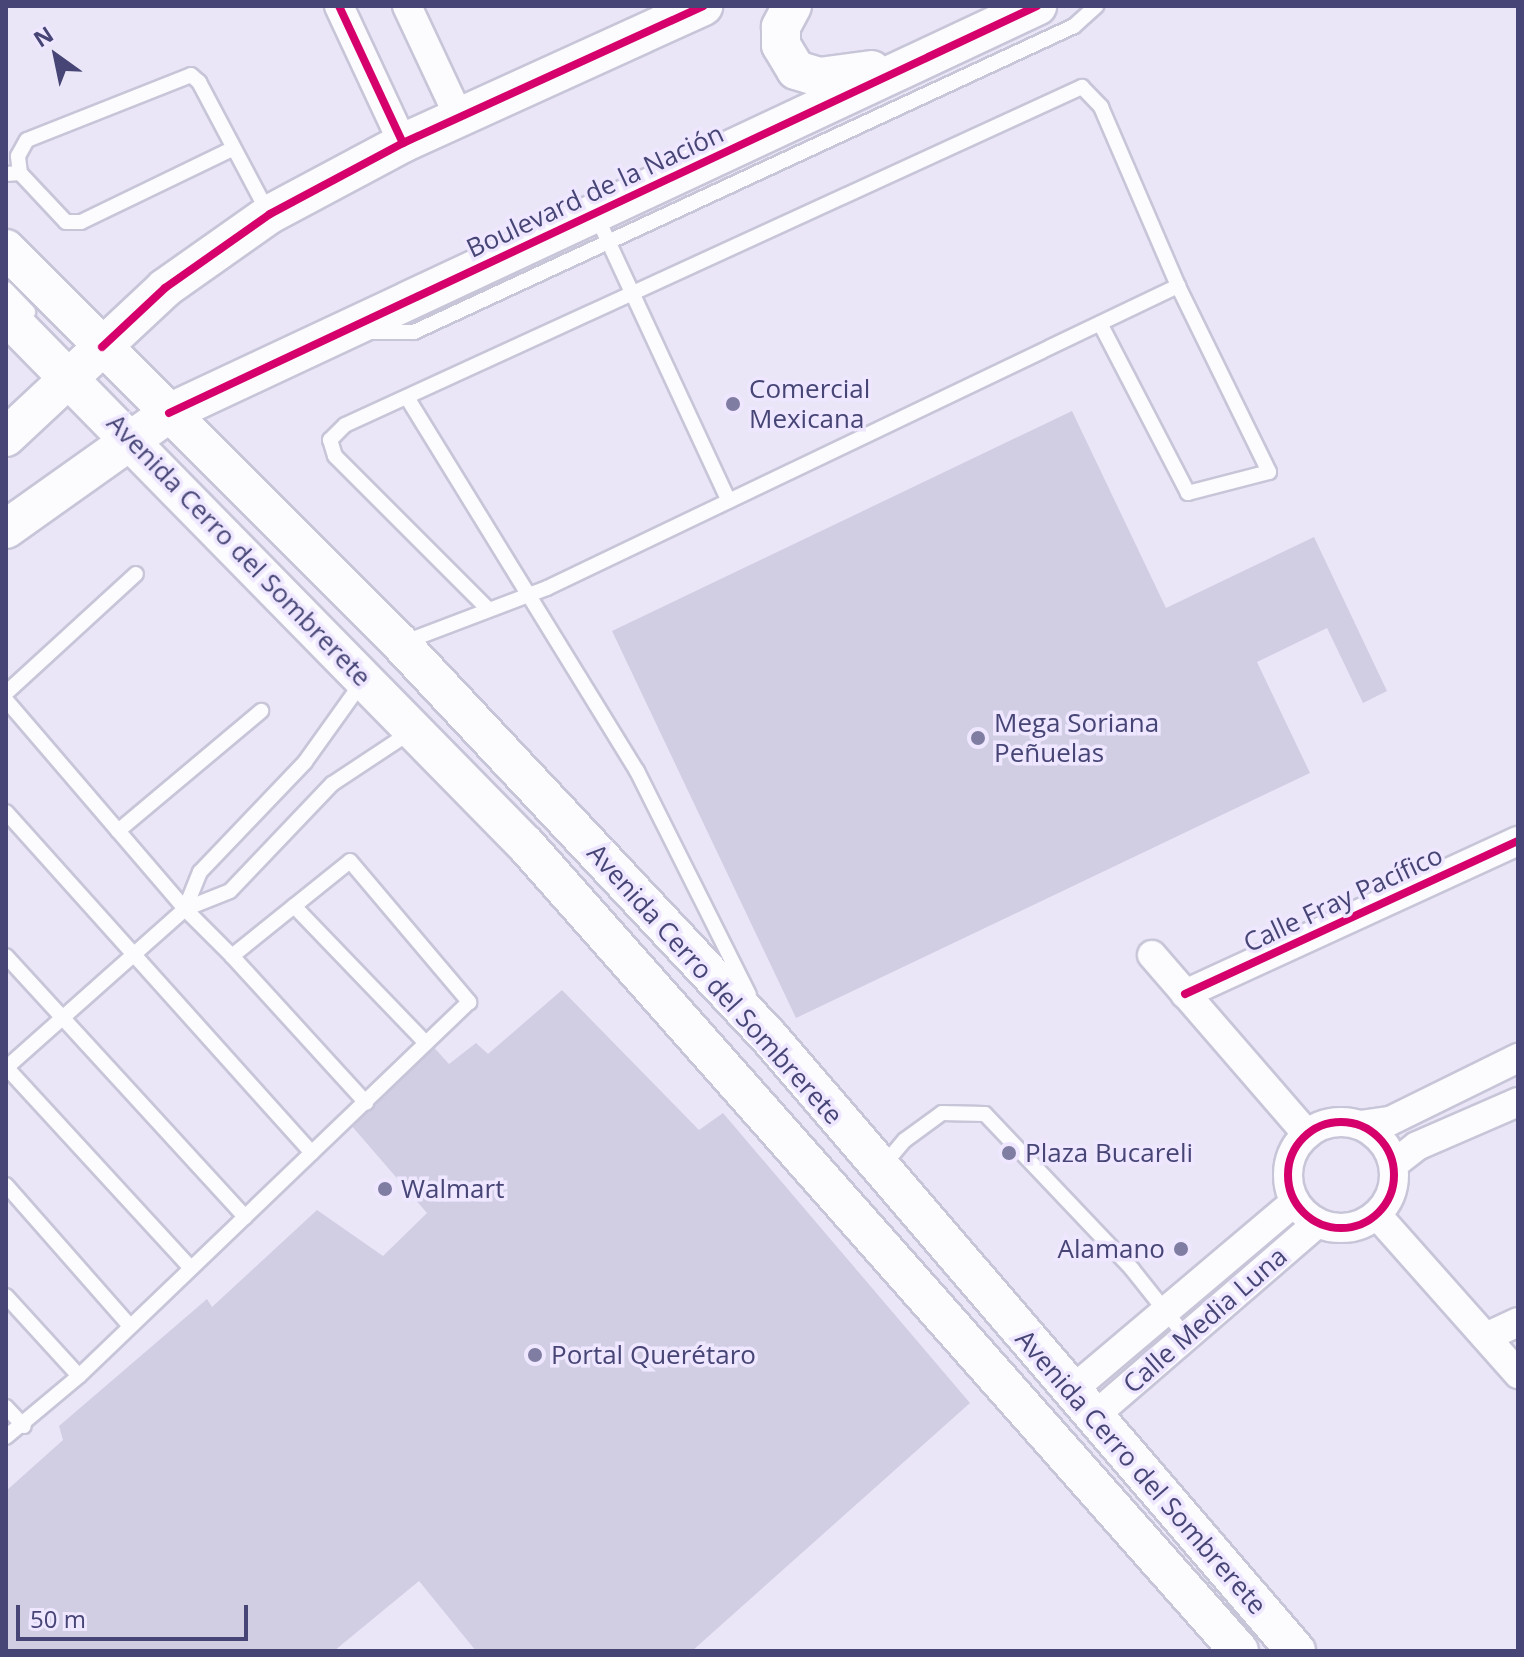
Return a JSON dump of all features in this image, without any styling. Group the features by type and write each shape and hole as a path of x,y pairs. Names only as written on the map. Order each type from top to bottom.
{"main road":[{"path":"6,437 165,288 270,214 403,143 703,6"},
{"path":"792,6 781,27 781,45 796,70 819,77 912,64"},
{"name":"Boulevard de la Nación","path":"6,529 130,436 169,413 340,333 601,228 912,64 1037,6"},
{"path":"6,249 84,362"},
{"path":"22,319 84,362"},
{"name":"Avenida Cerro del Sombrerete","path":"84,362 169,413 401,644 770,1038 879,1170 1296,1651"},
{"name":"Avenida Cerro del Sombrerete","path":"84,362 130,436 526,845 1239,1651"}],"street":[{"path":"339,6 403,143"},
{"path":"407,6 459,117"},
{"name":"Calle Fray Pacífico","path":"1185,994 1518,841"},
{"path":"1152,955 1307,1134"},
{"path":"1360,1125 1376,1134 1394,1164 1395,1182 1377,1215 1354,1227 1318,1223 1295,1202 1288,1166 1307,1134 1332,1123 1360,1125 1390,1121 1518,1058"},
{"path":"1394,1164 1417,1146 1518,1102"},
{"name":"Calle Media Luna","path":"1082,1404 1165,1312 1295,1202"},
{"path":"1377,1215 1518,1374"},
{"name":"Calle Media Luna","path":"1082,1404 1186,1337 1318,1223"},
{"path":"1486,1337 1518,1322"}],"lane":[{"path":"729,501 601,228 1074,26 1096,6"},
{"path":"232,149 81,222 66,222 13,174 27,140 180,76 191,75 199,82 232,149 270,214"},
{"path":"488,609 335,456 330,440 345,425 408,399 1082,87 1101,107 1178,286 1269,472 1188,493 1100,323"},
{"path":"6,272 84,362"},
{"path":"401,644 528,595 1178,286"},
{"path":"6,289 22,319"},
{"path":"408,399 637,771 770,1038"},
{"path":"6,693 136,574"},
{"path":"185,909 200,872 305,762 365,679"},
{"path":"6,700 185,909 366,1103"},
{"path":"118,831 261,711"},
{"path":"191,1268 6,1067 185,909 230,891 332,784 414,730"},
{"path":"6,812 312,1153"},
{"path":"6,1437 24,1426 79,1376 366,1103 424,1041 469,1002 350,861 232,956"},
{"path":"294,906 424,1041"},
{"path":"6,956 245,1217"},
{"path":"879,1170 905,1140 942,1113 985,1114 1132,1269 1186,1337"},
{"path":"6,1185 130,1326"},
{"path":"6,1296 79,1376"},
{"path":"6,1407 24,1426"}],"building":[{"name":"Mega Soriana Peñuelas","path":"1072,411 1166,608 1314,537 1387,691 1363,703 1327,628 1257,662 1310,773 796,1018 612,631"},
{"name":"Portal Querétaro","path":"562,990 699,1130 723,1113 970,1403 692,1651 476,1651 419,1581 334,1651 6,1651 6,1491 63,1440 59,1426 207,1299 212,1307 317,1210 383,1256 427,1213 344,1117 430,1043 449,1064 476,1043 488,1054"}],"cycle path":[{"path":"339,6 403,143"},
{"path":"102,347 165,288 270,214 403,143 703,6"},
{"path":"169,413 1037,6"},
{"path":"1185,994 1518,841"},
{"path":"1341,1122 1361,1126 1379,1137 1390,1155 1394,1175 1390,1195 1379,1213 1361,1224 1341,1228 1321,1224 1303,1213 1292,1195 1288,1175 1292,1155 1303,1137 1321,1126 1341,1122"}],"place":[{"name":"Comercial Mexicana","path":"733,404"},
{"name":"Mega Soriana Peñuelas","path":"978,738"},
{"name":"Plaza Bucareli","path":"1009,1153"},
{"name":"Walmart","path":"385,1189"},
{"name":"Alamano","path":"1181,1249"},
{"name":"Portal Querétaro","path":"535,1355"}]}
